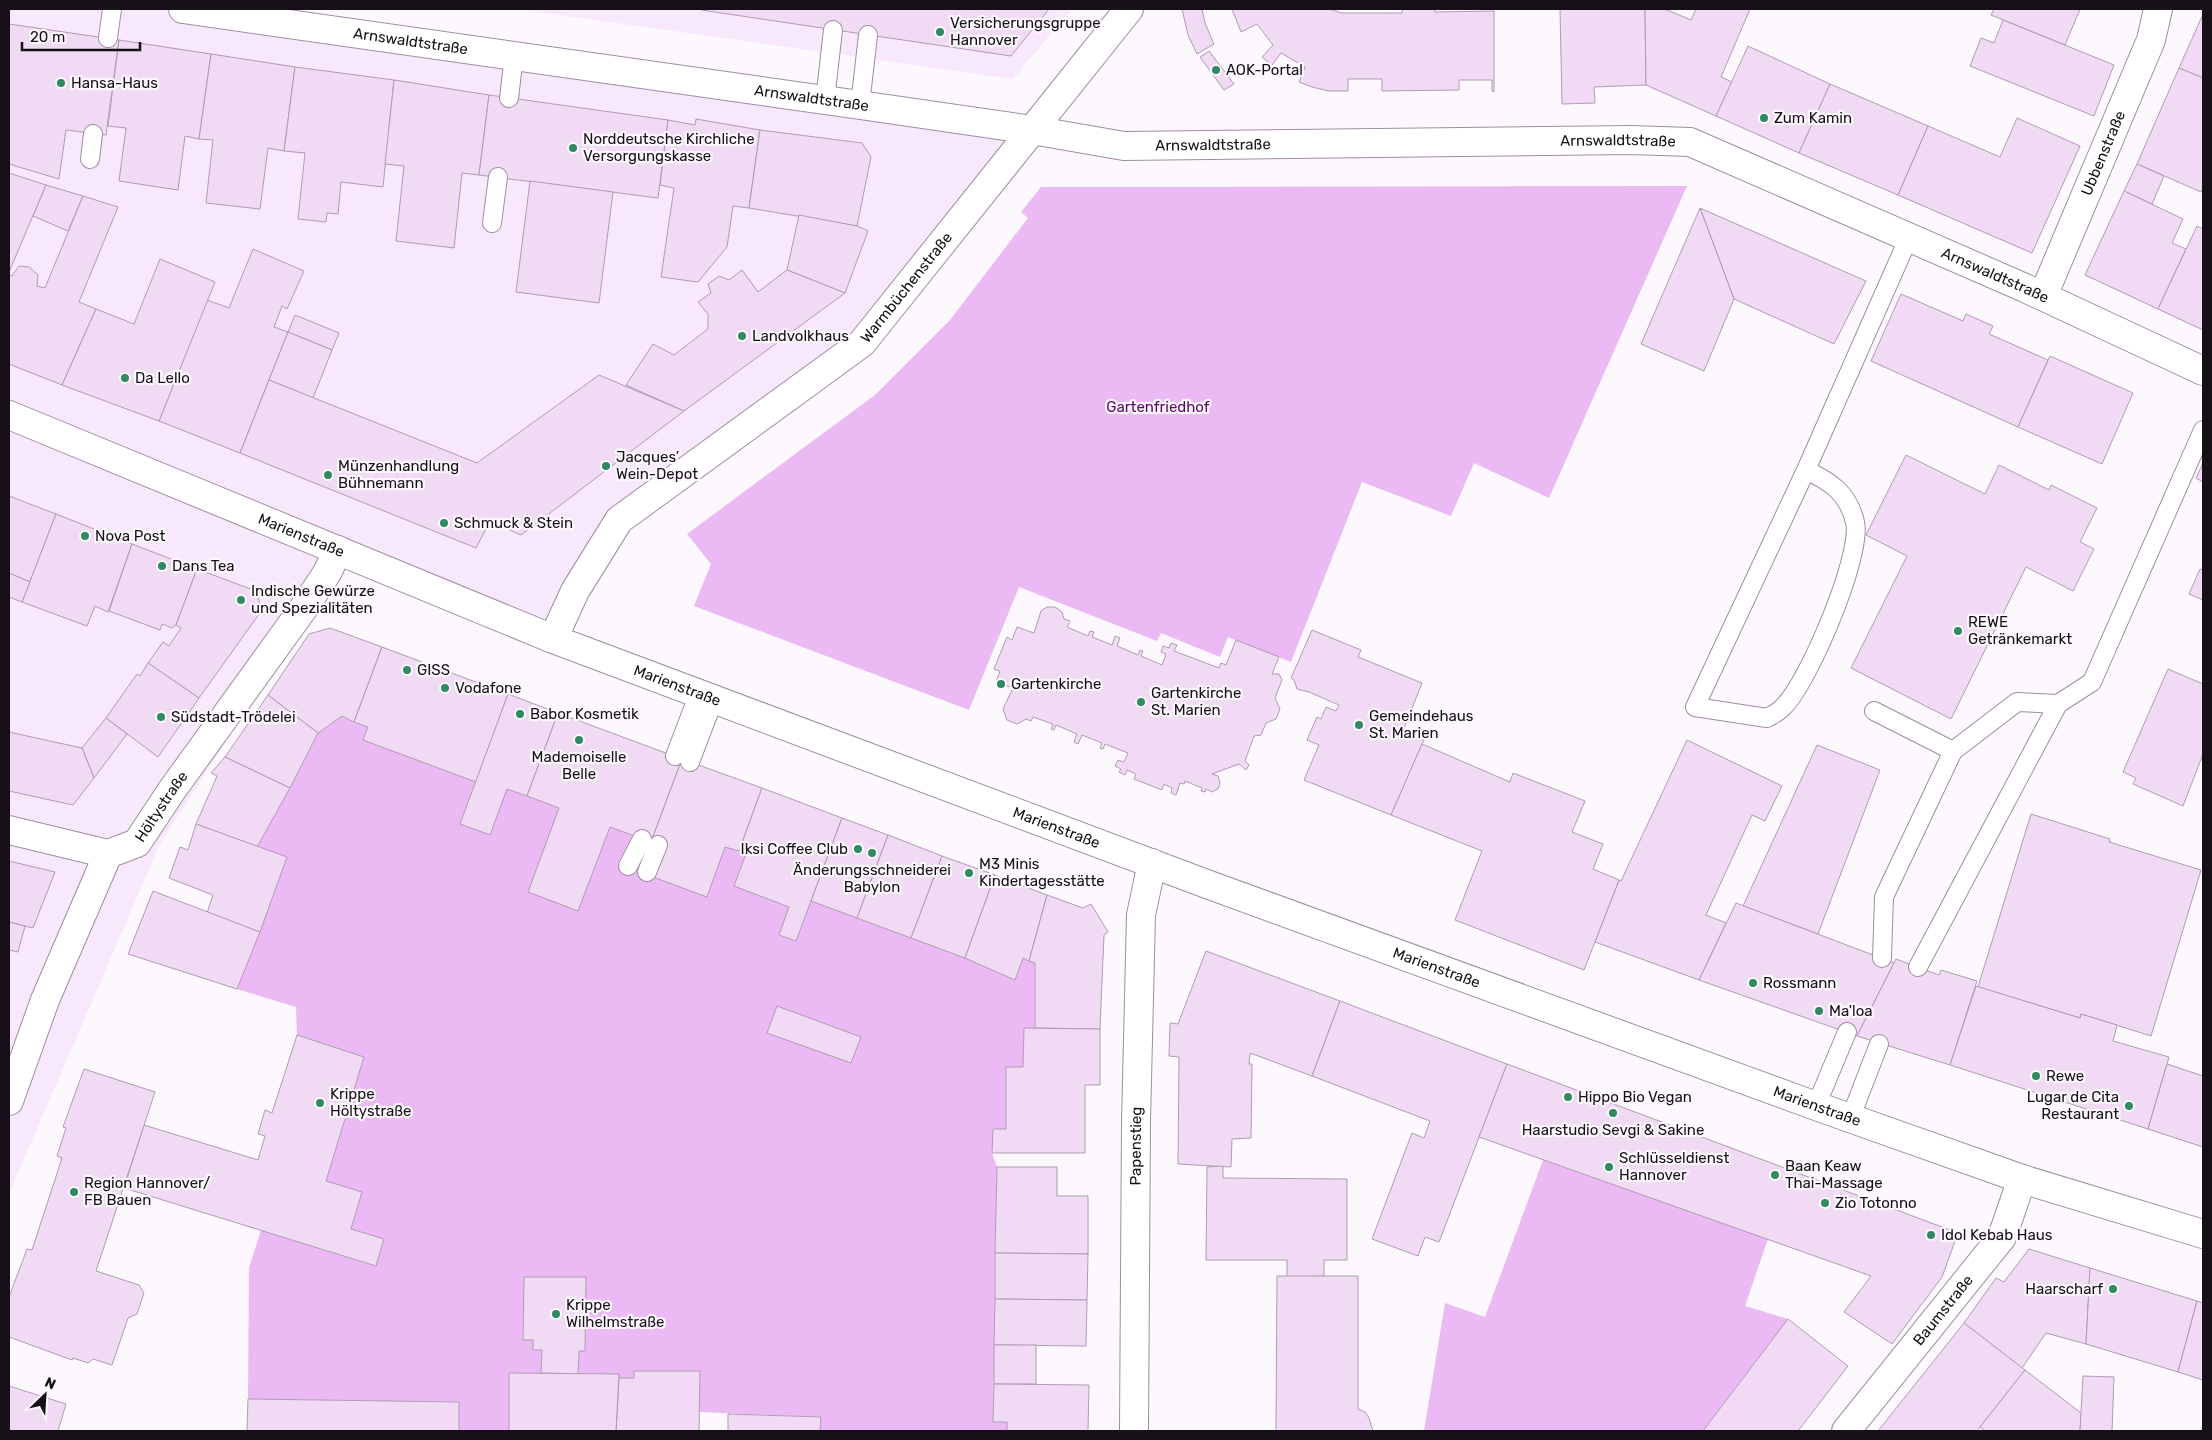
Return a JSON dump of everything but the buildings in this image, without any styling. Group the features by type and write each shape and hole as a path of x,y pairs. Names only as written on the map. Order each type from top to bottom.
{"street":[{"name":"Arnswaldtstraße","path":"183,9 1032,130 1124,146 1631,140 1690,142 2043,296 2203,371"},
{"name":"Warmbüchenstraße","path":"553,639 575,591 619,520 862,343 1129,9"},
{"name":"Ubbenstraße","path":"2043,296 2151,40 2158,9"},
{"name":"Marienstraße","path":"9,415 553,639 1152,863 1850,1119 2022,1179 2203,1234"},
{"name":"Höltystraße","path":"108,854 137,843 172,790 305,606 327,573 338,550"},
{"path":"9,830 108,854 49,991 9,1101"},
{"name":"Papenstieg","path":"1134,1431 1136,1122 1142,915 1152,863"},
{"name":"Baumstraße","path":"1846,1431 2002,1238 2022,1179"}],"lane":[{"path":"108,38 112,9"},
{"path":"825,100 833,30"},
{"path":"860,105 868,35"},
{"path":"509,98 514,56"},
{"path":"90,159 93,134"},
{"path":"492,223 498,177"},
{"path":"1806,470 1831,482 1848,502 1856,524 1855,550 1828,627 1800,685 1783,708 1767,718 1695,707 1806,470 1909,237"},
{"path":"1918,967 2058,704 2092,682 2203,430"},
{"path":"682,759 707,696"},
{"path":"1882,958 1884,897 1953,751 2016,702 2058,704"},
{"path":"1874,711 1953,751"},
{"path":"628,866 650,842 647,872"},
{"path":"1816,1106 1846,1032"},
{"path":"1850,1119 1879,1044"}],"shaded area":[{"path":"9,9 186,9 1032,130 862,343 619,520 553,639 336,552 307,614 159,846 9,1194"},
{"path":"517,9 1072,9 1013,79"}],"green space":[{"name":"Gartenfriedhof","path":"1687,186 1549,498 1474,463 1451,516 1362,482 1291,662 1228,637 1220,657 1161,633 1157,641 1019,587 969,710 694,606 711,564 687,534 875,395 950,320 1028,218 1021,212 1041,187"},
{"path":"342,716 368,727 363,740 476,782 460,824 507,789 559,808 578,911 610,827 664,847 707,896 725,847 746,854 734,886 789,907 779,935 796,941 811,901 965,958 1015,980 1023,958 1035,963 1035,1028 1024,1028 1023,1067 1006,1067 1006,1129 993,1129 992,1153 997,1167 993,1422 1007,1422 1007,1431 820,1431 820,1417 699,1412 699,1371 635,1371 634,1378 619,1378 619,1374 578,1374 579,1351 585,1350 586,1277 523,1337 523,1340 533,1340 533,1350 542,1350 541,1373 509,1373 509,1431 459,1431 459,1402 248,1399 249,1268 261,1230 375,1266 384,1239 351,1229 362,1192 326,1181 364,1057 297,1035 296,1007 237,989 287,857 257,847 318,733"},
{"path":"1543,1160 1768,1239 1745,1306 1788,1319 1703,1431 1424,1431 1445,1303 1485,1317"}],"place":[{"name":"Versicherungsgruppe Hannover","path":"940,32"},
{"name":"AOK-Portal","path":"1216,70"},
{"name":"Hansa-Haus","path":"61,83"},
{"name":"Zum Kamin","path":"1764,118"},
{"name":"Norddeutsche Kirchliche Versorgungskasse","path":"573,148"},
{"name":"Landvolkhaus","path":"742,336"},
{"name":"Da Lello","path":"125,378"},
{"name":"Jacques’ Wein-Depot","path":"606,466"},
{"name":"Münzenhandlung Bühnemann","path":"328,475"},
{"name":"Schmuck & Stein","path":"444,523"},
{"name":"Nova Post","path":"85,536"},
{"name":"Dans Tea","path":"162,566"},
{"name":"Indische Gewürze und Spezialitäten","path":"241,600"},
{"name":"REWE Getränkemarkt","path":"1958,631"},
{"name":"GISS","path":"407,670"},
{"name":"Gartenkirche","path":"1001,684"},
{"name":"Vodafone","path":"445,688"},
{"name":"Gartenkirche St. Marien","path":"1141,702"},
{"name":"Babor Kosmetik","path":"520,714"},
{"name":"Südstadt-Trödelei","path":"161,717"},
{"name":"Gemeindehaus St. Marien","path":"1359,725"},
{"name":"Mademoiselle Belle","path":"579,740"},
{"name":"Iksi Coffee Club","path":"858,849"},
{"name":"Änderungsschneiderei Babylon","path":"872,853"},
{"name":"M3 Minis Kindertagesstätte","path":"969,873"},
{"name":"Rossmann","path":"1753,983"},
{"name":"Ma'loa","path":"1819,1011"},
{"name":"Rewe","path":"2036,1076"},
{"name":"Hippo Bio Vegan","path":"1568,1097"},
{"name":"Krippe Höltystraße","path":"320,1103"},
{"name":"Lugar de Cita Restaurant","path":"2129,1106"},
{"name":"Haarstudio Sevgi & Sakine","path":"1613,1113"},
{"name":"Schlüsseldienst Hannover","path":"1609,1167"},
{"name":"Baan Keaw Thai-Massage","path":"1775,1175"},
{"name":"Region Hannover/ FB Bauen","path":"74,1192"},
{"name":"Zio Totonno","path":"1825,1203"},
{"name":"Idol Kebab Haus","path":"1931,1235"},
{"name":"Haarscharf","path":"2113,1289"},
{"name":"Krippe Wilhelmstraße","path":"556,1314"}]}
